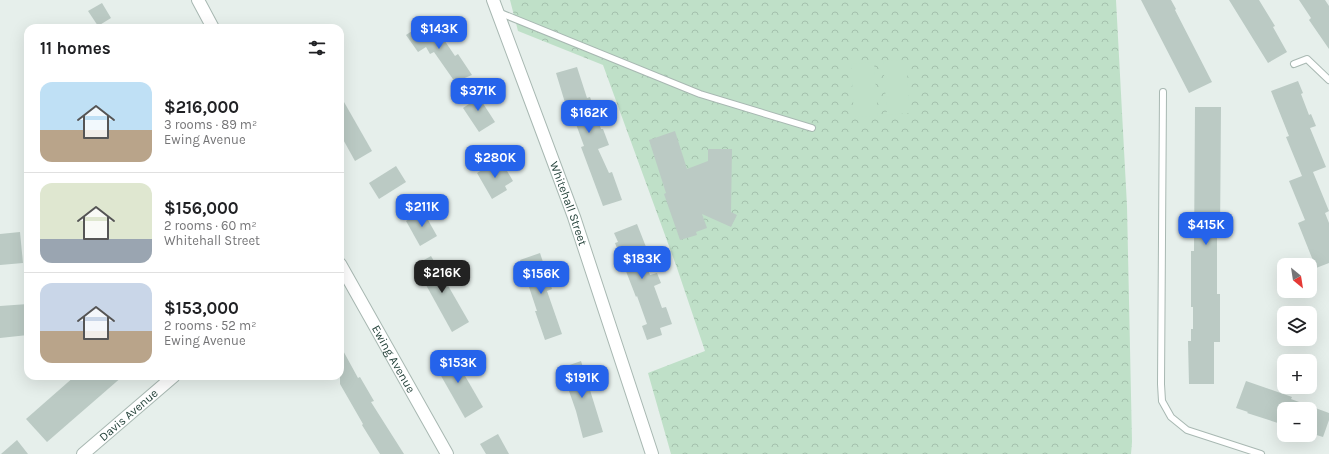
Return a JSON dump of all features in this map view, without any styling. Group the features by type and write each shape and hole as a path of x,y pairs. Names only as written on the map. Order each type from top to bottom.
{"street":[{"path":"198,0 211,24"},
{"name":"Whitehall Street","path":"493,0 574,217 652,454"},
{"name":"Ewing Avenue","path":"344,271 447,454"},
{"name":"Davis Avenue","path":"83,454 169,380"}],"lane":[{"path":"497,12 700,94 812,128"},
{"path":"1294,64 1307,59 1329,80"},
{"path":"1163,92 1160,384 1162,401 1171,417 1187,430 1261,454"}],"green space":[{"path":"510,0 1116,0 1127,206 1131,454 671,454 648,373 705,351 677,268 603,65 518,31"},
{"path":"906,60 910,113 887,115 883,61"},
{"path":"874,62 878,116 854,117 851,64"}],"building":[{"path":"1141,0 1171,0 1212,82 1189,93"},
{"path":"1229,0 1259,0 1275,26 1273,27 1287,52 1268,63"},
{"path":"1299,0 1325,0 1329,6 1329,49 1309,20 1311,18"},
{"path":"102,3 111,18 101,24 97,24 88,11"},
{"path":"430,19 455,56 458,54 472,75 455,82 434,52 430,54 426,47 418,52 406,35"},
{"path":"577,67 587,98 590,97 601,129 603,129 609,145 598,149 609,173 612,172 622,200 603,206 581,147 584,146 569,105 566,106 556,73"},
{"path":"1298,81 1309,115 1311,114 1316,126 1310,128 1326,167 1313,172 1329,211 1325,213 1329,223 1329,263 1317,268 1317,258 1312,258 1298,223 1305,220 1289,181 1302,176 1286,137 1289,136 1271,91"},
{"path":"475,91 495,122 479,132 463,108 469,104 464,97"},
{"path":"344,102 372,151 355,161 344,141"},
{"path":"1195,107 1221,107 1220,236 1217,236 1217,294 1220,294 1220,342 1214,342 1214,384 1189,384 1188,341 1191,341 1191,329 1193,329 1193,307 1191,307 1191,251 1194,251"},
{"path":"675,131 687,169 708,161 708,149 732,149 731,212 737,215 731,227 702,214 707,228 696,232 697,235 680,240 664,194 666,193 649,140"},
{"path":"500,159 513,181 505,186 507,190 492,199 477,173"},
{"path":"396,166 406,182 379,199 369,183"},
{"path":"423,211 437,236 420,246 406,221"},
{"path":"637,224 648,252 642,254 650,275 657,273 661,283 654,286 662,308 666,307 672,324 660,328 662,335 647,340 642,326 647,324 615,243 618,242 614,233"},
{"path":"20,232 23,263 0,265 0,234"},
{"path":"540,253 552,289 547,291 562,334 545,340 520,260"},
{"path":"431,256 469,322 452,332 415,265"},
{"path":"24,304 24,335 0,338 0,306"},
{"path":"450,350 483,407 465,418 432,360"},
{"path":"344,352 358,378 360,377 374,401 371,402 404,454 380,454 362,425 363,424 340,384 340,380 344,380"},
{"path":"581,361 603,432 583,438 576,411 561,368"},
{"path":"70,380 118,380 47,442 26,419"},
{"path":"1246,381 1277,392 1277,394 1283,394 1292,397 1291,399 1299,402 1277,402 1277,423 1236,408"},
{"path":"1317,409 1329,413 1329,420 1323,437 1317,435"},
{"path":"498,434 509,454 486,454 480,444"},
{"path":"17,440 28,454 1,454"}]}
